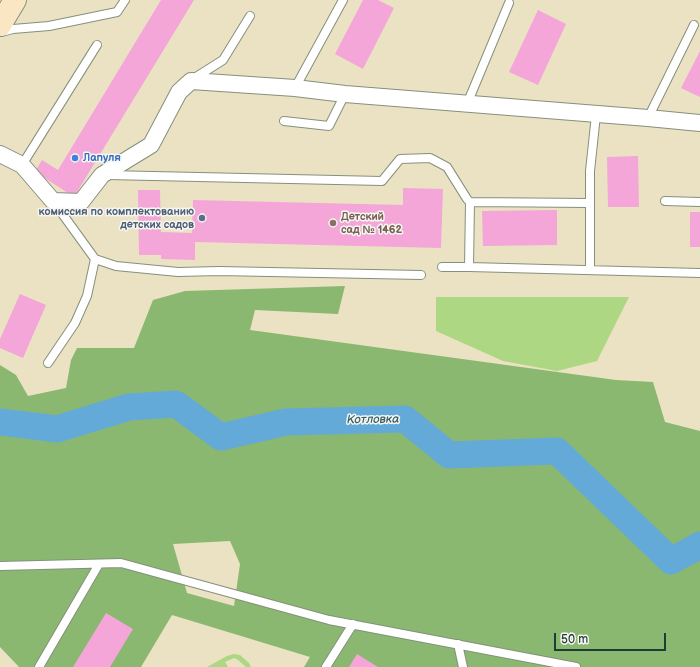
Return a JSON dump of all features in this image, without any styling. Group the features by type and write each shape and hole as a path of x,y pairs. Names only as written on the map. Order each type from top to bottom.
{"main road":[{"path":"0,25 15,0"}],"street":[{"path":"0,154 22,165 53,201 81,202 102,175 151,145 179,92 191,81 296,88 345,94 700,123"}],"lane":[{"path":"0,32 13,29 49,26 117,12 125,0"},
{"path":"296,88 343,0"},
{"path":"467,104 509,3"},
{"path":"191,81 223,60 250,16"},
{"path":"648,118 694,25"},
{"path":"22,165 97,45"},
{"path":"284,121 330,126 345,94"},
{"path":"590,270 590,171 596,114"},
{"path":"102,175 382,181 400,160 430,158 447,167 470,202 469,267"},
{"path":"53,201 95,259 116,266 178,272 220,271 421,275"},
{"path":"665,201 700,202"},
{"path":"470,202 590,203"},
{"path":"48,363 75,323 87,296 95,259"},
{"path":"442,267 700,273"},
{"path":"0,566 121,563 329,620 576,667"},
{"path":"39,667 99,564"},
{"path":"326,667 353,624"},
{"path":"458,644 463,667"}],"green space":[{"path":"345,286 338,314 255,310 250,330 616,380 653,382 665,422 700,431 700,667 304,667 310,657 172,615 141,667 19,667 0,647 0,365 16,375 28,396 66,388 71,360 77,348 134,348 153,300 185,291","holes":["230,541 240,564 234,606 187,593 173,544"]},
{"path":"436,297 629,297 597,361 557,371 503,361 436,331"},
{"path":"234,654 240,655 249,663 251,667 246,667 234,658 225,662 228,667 207,667 227,656"}],"building":[{"path":"161,0 194,0 74,197 37,173 36,170 42,160 58,170"},
{"path":"363,0 378,0 394,8 363,69 335,54"},
{"path":"538,10 566,24 538,85 509,72"},
{"path":"700,51 700,97 681,88"},
{"path":"638,156 639,207 608,207 607,157"},
{"path":"403,188 443,189 441,248 195,242 195,260 161,259 161,255 139,255 138,190 160,190 161,232 192,233 193,200 403,205"},
{"path":"557,210 557,245 483,246 482,211"},
{"path":"690,212 700,212 700,247 690,247"},
{"path":"20,294 46,305 23,358 0,348 0,339"},
{"path":"106,613 133,629 110,667 73,667"},
{"path":"357,654 378,667 349,667"}],"waterway":[{"name":"Котловка","path":"0,422 57,429 129,407 176,404 221,437 286,422 405,419 449,455 557,451 671,561 700,545"}],"place":[{"name":"Лапуля","path":"75,158"},
{"name":"комиссия по комплектованию детских садов","path":"202,218"},
{"name":"Детский сад № 1462","path":"333,223"}]}
